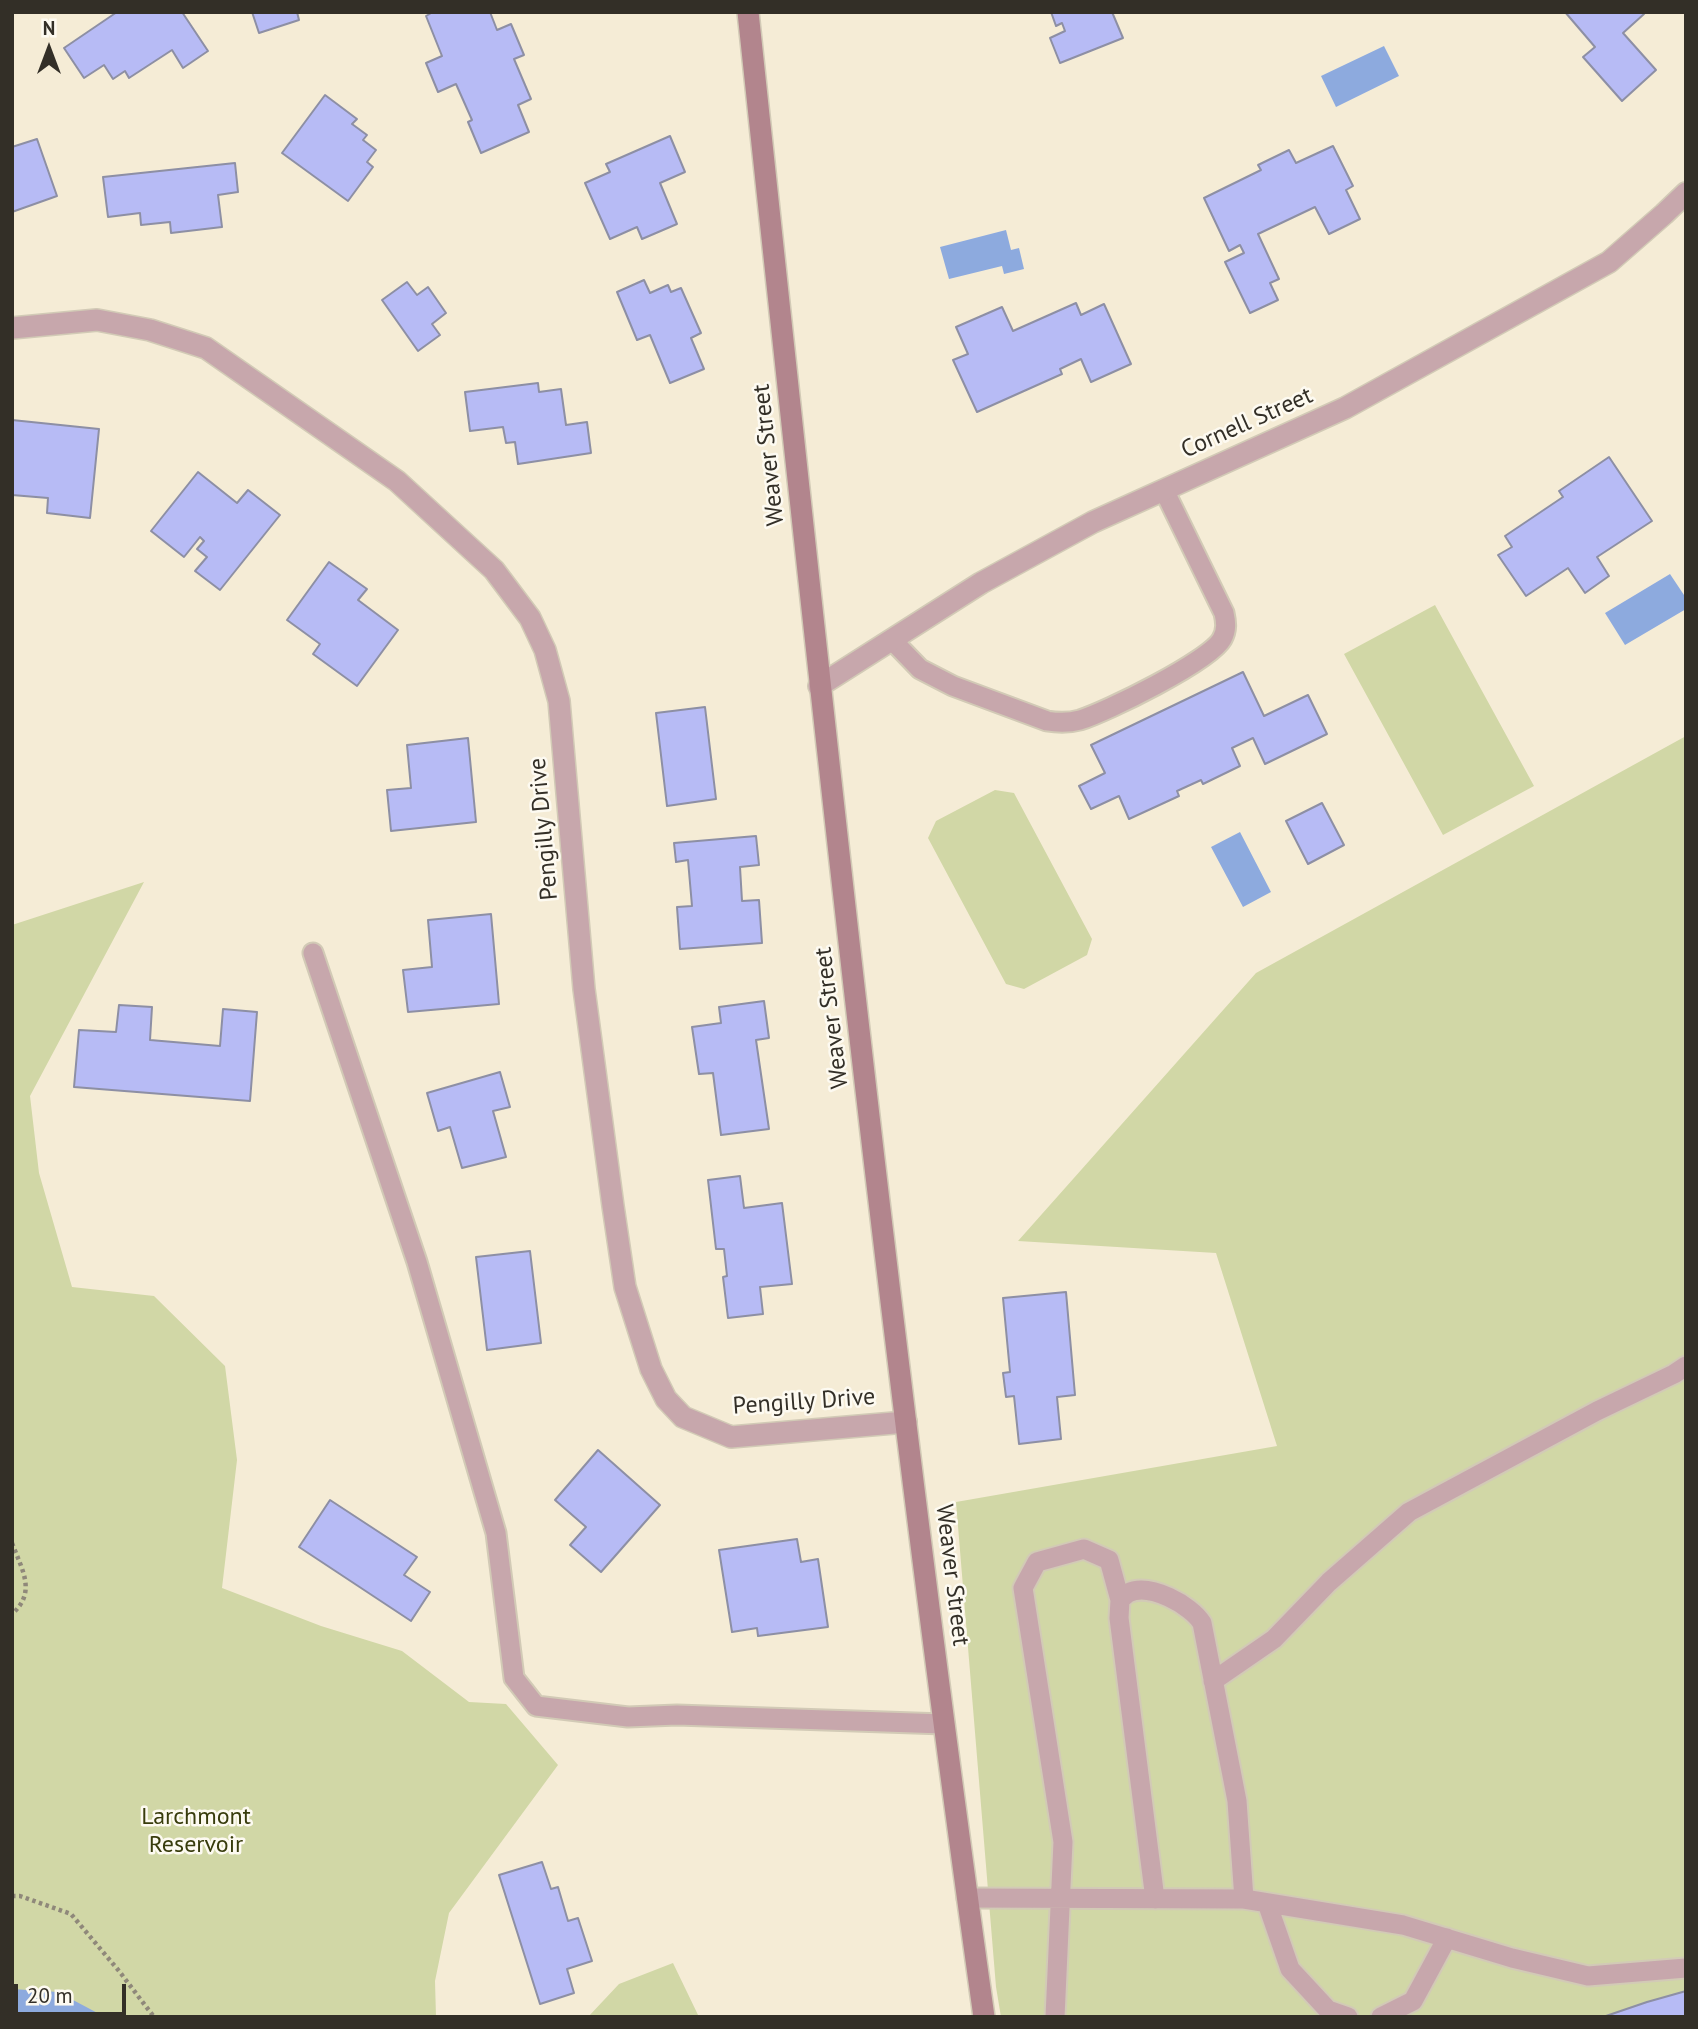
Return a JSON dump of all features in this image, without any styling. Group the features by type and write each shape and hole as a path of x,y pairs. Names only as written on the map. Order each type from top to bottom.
{"main road":[{"name":"Weaver Street","path":"748,12 820,685 906,1422 984,2017"}],"street":[{"name":"Cornell Street","path":"820,685 981,583 1093,523 1345,408 1609,262 1686,193"},
{"name":"Pengilly Drive","path":"12,328 97,320 150,330 206,348 397,481 494,570 530,618 545,650 559,701 584,989 610,1179 625,1287 651,1370 666,1399 683,1417 731,1437 906,1422"}],"lane":[{"path":"892,640 920,669 953,686 1047,721 1059,723 1082,719 1136,695 1207,654 1222,641 1226,627 1224,613 1164,489"},
{"path":"313,953 417,1262 496,1532 514,1678 536,1706 628,1717 677,1715 944,1724"},
{"path":"1213,1681 1274,1639 1329,1582 1409,1512 1597,1410 1686,1366"},
{"path":"1055,2017 1063,1842 1023,1588 1037,1562 1084,1549 1109,1560 1119,1600 1155,1899"},
{"path":"1119,1600 1130,1592 1148,1590 1195,1612 1202,1623 1237,1801 1244,1899"},
{"path":"967,1898 1244,1899 1403,1925 1512,1958 1588,1976 1686,1968"},
{"path":"1267,1903 1290,1969 1328,2010 1348,2017"},
{"path":"1381,2017 1413,2001 1447,1938"}],"path":[{"path":"12,1543 28,1585 21,1606 12,1614"},
{"path":"12,1896 20,1896 71,1914 153,2017"}],"green space":[{"path":"1435,605 1534,786 1443,835 1344,654"},
{"path":"1686,736 1686,2017 1001,2017 996,1987 956,1502 1277,1446 1216,1253 1018,1241 1256,973"},
{"path":"995,790 1014,793 1092,939 1087,955 1024,989 1006,984 928,838 936,821"},
{"name":"Larchmont Reservoir","path":"144,882 30,1096 39,1173 72,1287 154,1296 225,1366 237,1460 222,1588 321,1626 402,1651 469,1702 506,1704 558,1765 449,1913 435,1981 436,2017 12,2017 12,925"},
{"path":"673,1963 699,2017 588,2017 619,1984"}],"water":[{"path":"1384,46 1399,76 1336,107 1321,76"},
{"path":"1006,230 1011,250 1019,248 1024,269 1004,274 1002,266 949,279 940,247"},
{"path":"1670,574 1686,598 1686,609 1625,645 1605,613"},
{"path":"1240,832 1271,892 1243,907 1211,847"},
{"path":"12,1989 58,1992 105,2017 12,2017"}],"building":[{"path":"117,12 182,12 208,51 183,68 172,50 129,78 125,71 113,79 104,65 84,78 64,48"},
{"path":"252,12 297,12 299,20 259,33"},
{"path":"433,12 490,12 497,30 511,24 524,55 514,59 531,99 518,105 529,132 481,153 468,122 472,120 456,84 438,92 426,63 442,56 426,16"},
{"path":"1051,12 1112,12 1123,38 1060,63 1050,38 1065,31 1062,23 1056,26"},
{"path":"1565,12 1642,12 1644,14 1623,33 1656,70 1622,101 1583,57 1595,47"},
{"path":"325,95 357,119 352,124 367,135 363,140 376,150 367,162 373,167 348,201 282,153"},
{"path":"670,136 685,172 660,183 677,224 642,239 637,227 610,239 585,183 610,172 606,164"},
{"path":"37,139 57,196 12,212 12,147"},
{"path":"1333,146 1353,186 1346,190 1360,219 1329,234 1315,207 1258,234 1279,279 1270,283 1278,300 1250,313 1225,262 1244,253 1240,245 1229,251 1204,198 1261,170 1258,165 1289,150 1296,163"},
{"path":"235,163 238,192 218,195 222,227 171,233 170,222 141,225 140,213 108,217 103,177"},
{"path":"644,280 650,293 668,285 671,292 681,288 701,333 691,338 704,369 670,383 650,335 637,340 617,292"},
{"path":"407,282 417,295 428,287 446,313 432,324 440,335 418,351 382,300"},
{"path":"1076,303 1081,315 1104,304 1131,364 1091,382 1081,359 1060,369 1062,374 977,412 953,360 968,354 956,327 1002,307 1013,331"},
{"path":"538,383 539,392 561,389 566,425 587,422 591,453 518,464 515,442 506,443 503,427 470,431 465,392"},
{"path":"12,420 99,429 90,518 47,513 48,498 12,495"},
{"path":"1609,457 1652,521 1597,557 1609,576 1585,593 1568,568 1526,596 1498,555 1512,547 1505,536 1563,497 1559,491"},
{"path":"198,472 237,503 248,490 280,515 220,590 195,571 207,557 197,549 204,541 200,537 184,557 151,531"},
{"path":"329,562 367,589 358,600 398,630 357,686 313,654 320,644 287,620"},
{"path":"1243,672 1264,716 1308,695 1327,734 1265,764 1253,738 1232,748 1240,766 1203,784 1201,780 1177,791 1179,796 1129,819 1119,796 1091,809 1079,786 1105,773 1091,745"},
{"path":"705,707 716,799 667,806 656,713"},
{"path":"468,738 476,822 391,831 387,790 411,788 407,745"},
{"path":"1322,803 1344,845 1308,864 1286,821"},
{"path":"756,836 759,865 740,867 742,901 759,900 762,943 680,949 677,907 692,906 688,860 676,862 674,843"},
{"path":"491,914 499,1004 408,1012 403,970 432,967 428,920"},
{"path":"764,1001 769,1038 756,1040 769,1129 721,1135 713,1073 699,1074 692,1027 721,1023 719,1007"},
{"path":"119,1005 152,1007 150,1040 220,1046 223,1009 257,1012 250,1101 74,1087 79,1030 116,1032"},
{"path":"500,1072 510,1107 493,1111 506,1157 462,1168 450,1127 438,1131 427,1093"},
{"path":"740,1176 744,1208 782,1203 792,1284 760,1287 763,1314 728,1318 723,1277 727,1276 724,1249 716,1249 708,1180"},
{"path":"530,1251 541,1343 487,1350 476,1257"},
{"path":"1066,1292 1075,1395 1057,1397 1061,1439 1019,1444 1014,1396 1006,1397 1003,1373 1010,1372 1003,1298"},
{"path":"598,1450 660,1505 601,1572 570,1545 586,1527 555,1500"},
{"path":"330,1500 417,1557 404,1575 430,1592 411,1621 299,1547"},
{"path":"797,1539 801,1562 818,1559 828,1627 758,1636 757,1628 732,1632 719,1550"},
{"path":"542,1862 551,1889 558,1887 568,1921 578,1918 592,1961 567,1969 574,1993 540,2004 499,1875"},
{"path":"1686,1991 1686,2017 1603,2017 1647,2002"}]}
